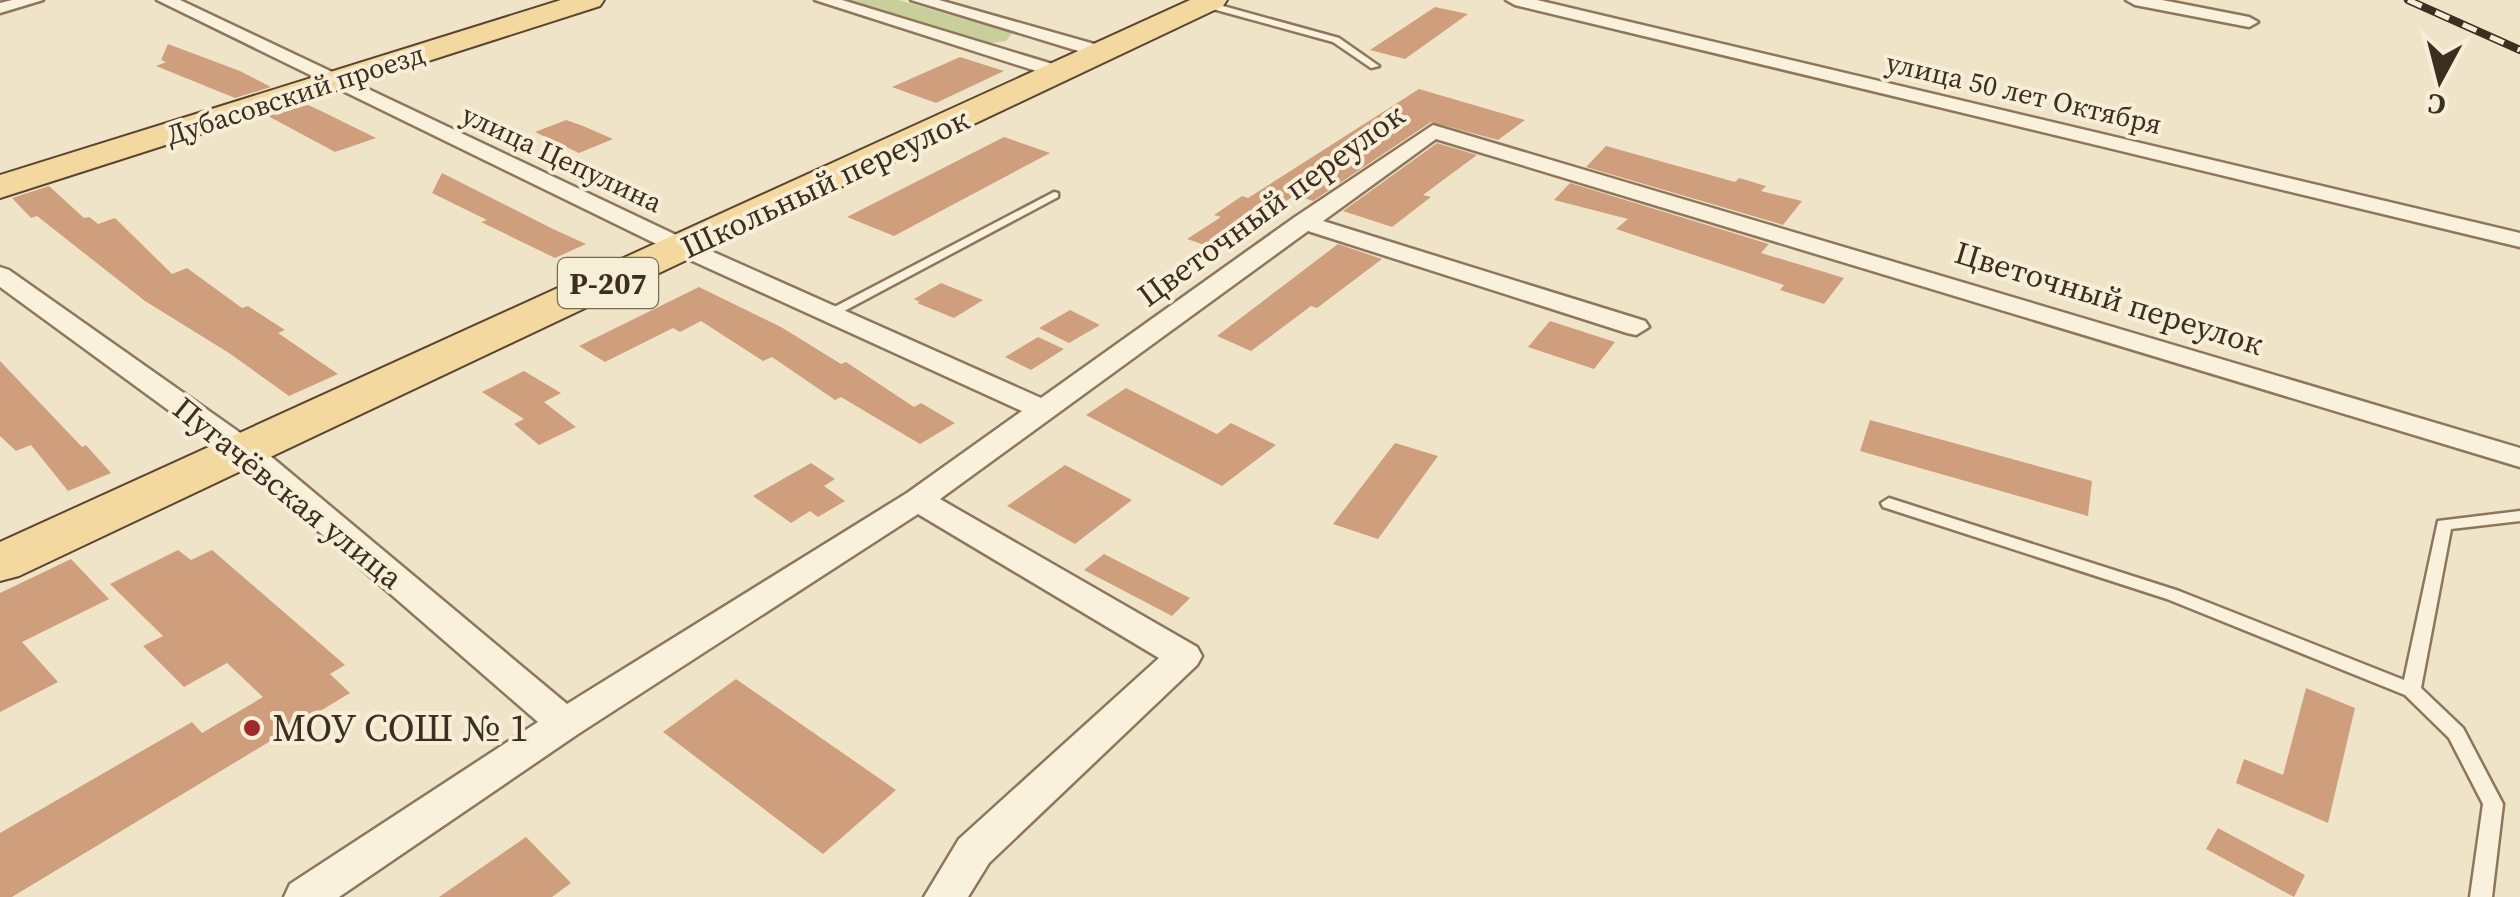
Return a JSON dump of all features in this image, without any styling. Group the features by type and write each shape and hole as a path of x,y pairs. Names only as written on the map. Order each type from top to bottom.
{"main road":[{"name":"Дубасовский проезд","path":"0,188 590,0"},
{"name":"Школьный переулок","path":"0,563 1209,2"}],"street":[{"path":"0,8 34,0"},
{"name":"улица Цепулина","path":"166,0 684,248 1046,411"},
{"path":"824,0 1062,73"},
{"path":"920,0 1105,53"},
{"name":"улица 50 лет Октября","path":"1515,0 2520,240"},
{"path":"2135,0 2249,22"},
{"name":"Цветочный переулок","path":"305,897 565,724 918,500 1434,131 2520,458"},
{"path":"1303,222 1636,327"},
{"name":"Пугачёвская улица","path":"0,275 245,451 565,724"},
{"path":"918,500 1184,656 974,851 945,897"}],"lane":[{"path":"1209,2 1336,40 1374,66"},
{"path":"828,314 1054,195"},
{"path":"1890,503 2173,594 2411,690 2456,732 2492,804 2480,897"},
{"path":"2411,690 2444,524 2520,516"}],"green space":[{"path":"839,0 899,0 1012,33 1006,41 985,44"}],"building":[{"path":"1435,7 1468,14 1405,59 1370,50"},
{"path":"168,44 271,87 235,98 156,66 166,62 161,60"},
{"path":"960,57 1004,71 936,103 892,87"},
{"path":"1419,89 1525,120 1498,140 1431,122 1313,201 1295,195 1216,249 1187,239 1221,217 1214,215 1242,196 1248,198"},
{"path":"306,104 376,138 335,152 268,116"},
{"path":"566,120 613,139 579,153 535,132"},
{"path":"1004,137 1050,153 894,236 847,217"},
{"path":"1437,143 1477,155 1423,195 1431,197 1392,227 1343,211"},
{"path":"1606,146 1735,182 1739,178 1766,186 1761,191 1802,201 1783,225 1586,167"},
{"path":"442,173 586,244 555,258 481,222 487,220 432,193"},
{"path":"1570,183 1769,244 1761,253 1844,278 1824,304 1780,290 1784,285 1616,229 1628,219 1554,200"},
{"path":"49,186 84,218 98,224 115,218 172,274 187,268 242,308 248,306 285,330 278,333 338,374 289,396 145,301 37,216 31,218 12,198"},
{"path":"1338,244 1382,259 1251,351 1217,336"},
{"path":"941,283 983,300 954,318 914,299"},
{"path":"699,287 781,327 841,364 846,362 914,407 921,403 955,423 920,444 841,397 835,400 772,357 763,361 701,321 680,332 673,328 605,362 579,346"},
{"path":"1070,310 1100,325 1069,343 1039,328"},
{"path":"1550,321 1615,342 1594,369 1528,347"},
{"path":"1038,337 1064,349 1031,370 1005,357"},
{"path":"0,361 111,473 68,491 31,445 16,451 0,436"},
{"path":"524,371 561,393 544,402 576,427 539,445 514,424 524,419 482,392"},
{"path":"1126,388 1217,434 1231,423 1276,445 1222,486 1086,415"},
{"path":"1870,420 2092,481 2088,516 1860,451"},
{"path":"1395,443 1438,456 1378,539 1333,524"},
{"path":"811,463 835,479 824,486 845,501 818,517 810,511 791,523 753,496"},
{"path":"1065,465 1132,500 1075,544 1007,506"},
{"name":"МОУ СОШ № 1","path":"178,550 191,560 212,550 345,665 330,674 350,693 12,897 0,897 0,833 192,722 202,733 263,697 227,663 184,687 143,646 163,636 110,584"},
{"path":"1104,554 1190,598 1172,616 1084,570"},
{"path":"71,559 109,599 22,642 58,682 0,712 0,593"},
{"path":"736,679 896,790 823,854 663,732"},
{"path":"2306,688 2355,708 2328,823 2236,783 2244,759 2283,775"},
{"path":"2218,828 2305,875 2294,897 2206,849"},
{"path":"526,837 571,883 552,897 439,897"}],"railway":[{"path":"2408,0 2520,50"}],"place":[{"name":"МОУ СОШ № 1","path":"252,728"}]}
